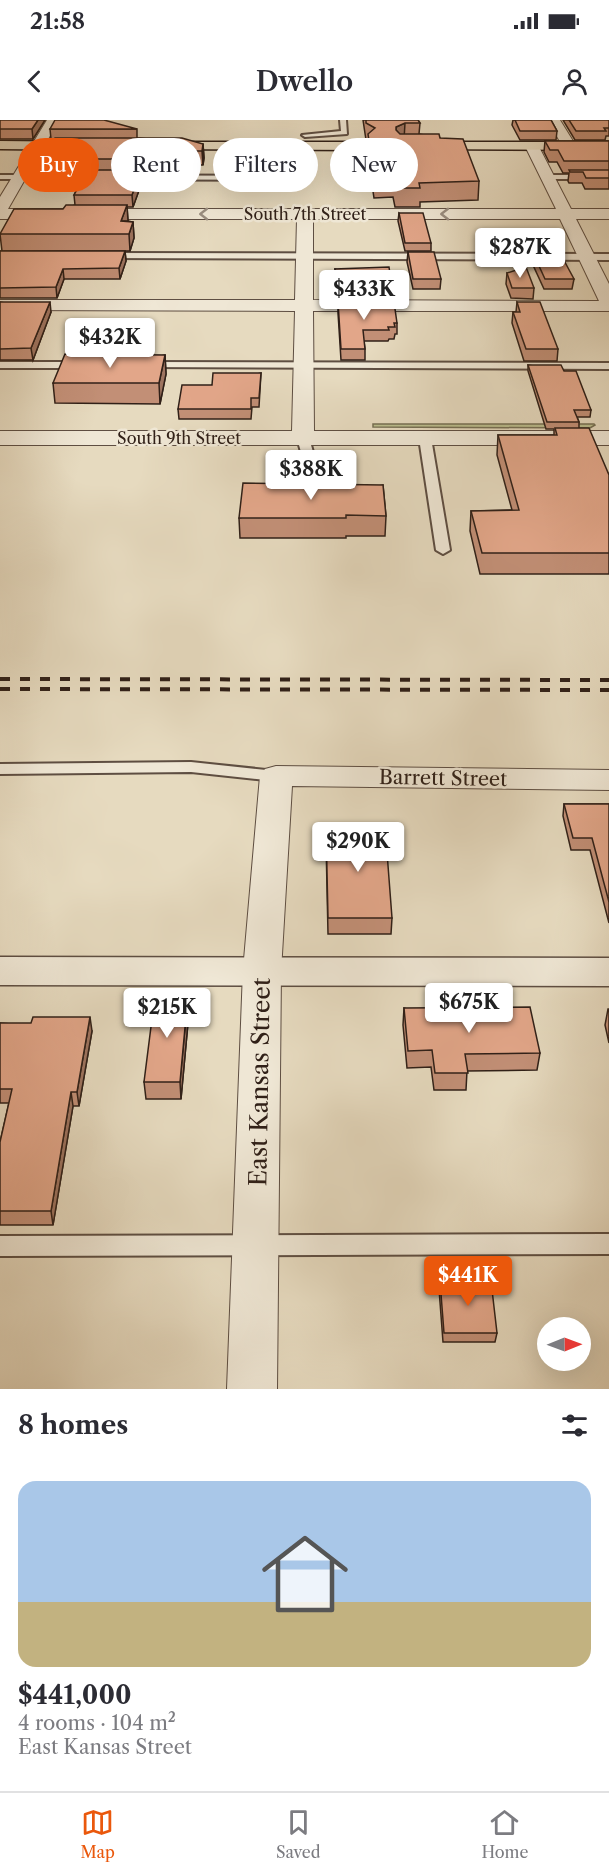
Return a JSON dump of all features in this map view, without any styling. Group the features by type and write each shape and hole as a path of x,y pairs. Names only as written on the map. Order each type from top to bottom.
{"main road":[{"path":"0,146 18,146"},
{"path":"418,146 609,146"}],"street":[{"path":"43,138 53,120"},
{"path":"554,120 569,146"},
{"path":"0,305 609,304 532,146"},
{"path":"0,212 18,180"},
{"name":"South 7th Street","path":"0,212 609,214"},
{"path":"303,438 305,214"},
{"name":"South 9th Street","path":"0,438 609,438"},
{"name":"Barrett Street","path":"276,776 609,780"},
{"name":"East Kansas Street","path":"252,1389 262,971 276,776"},
{"path":"0,971 609,972"}],"lane":[{"path":"316,138 345,133 343,120"},
{"path":"305,138 306,127"},
{"path":"0,177 18,177"},
{"path":"99,177 213,178"},
{"path":"548,177 609,177"},
{"path":"89,256 609,257"},
{"path":"0,365 93,365"},
{"path":"128,365 609,366"},
{"path":"303,438 307,452 308,479"},
{"path":"426,438 443,550"},
{"path":"0,770 190,767 276,776"},
{"path":"0,1246 256,1246 322,1243 609,1244"}],"green space":[{"path":"373,424 595,425 590,428 373,427"}],"building":[{"path":"0,120 38,120 32,129 0,129"},
{"path":"55,120 104,120 137,129 50,129"},
{"path":"366,120 418,120 420,123 405,123 396,127 396,130 400,134 439,134 440,138 463,139 479,181 419,183 420,188 418,188 418,138 369,138 368,134 375,128 366,123"},
{"path":"515,120 551,120 557,131 520,131"},
{"path":"569,120 609,120 609,128 604,128 606,131 576,131"},
{"path":"99,138 111,138 111,159 99,159"},
{"path":"545,141 609,141 609,161 564,161 558,150 550,150"},
{"path":"99,170 111,170 111,192 133,192 132,195 74,195 76,192 99,192"},
{"path":"569,170 609,170 609,178 586,178 583,172 570,172"},
{"path":"66,205 127,205 121,221 133,222 129,234 0,234 14,209 63,209"},
{"path":"399,213 423,213 431,243 405,243"},
{"path":"0,251 125,251 119,268 63,269 56,287 0,288"},
{"path":"408,252 434,252 441,279 413,279"},
{"path":"534,255 561,255 574,279 545,279"},
{"path":"389,267 392,287 337,287 335,269"},
{"path":"526,267 534,288 512,288 507,273"},
{"path":"0,302 50,302 31,348 0,349"},
{"path":"338,302 394,302 397,323 394,323 395,327 388,327 389,330 363,330 365,349 341,349"},
{"path":"517,302 540,302 558,349 526,349 513,312 520,312"},
{"path":"65,354 165,355 159,383 53,383"},
{"path":"528,365 561,365 564,371 576,371 591,410 574,410 579,422 547,422"},
{"path":"213,373 261,373 259,398 251,398 251,409 178,409 182,385 212,385"},
{"path":"555,428 589,428 609,475 609,553 482,553 471,511 519,510 498,435 557,435"},
{"path":"243,483 383,485 386,516 239,518"},
{"path":"564,804 609,804 609,902 592,838 573,838"},
{"path":"326,826 385,826 392,918 328,918"},
{"path":"155,995 188,995 180,1082 144,1082"},
{"path":"530,1007 540,1053 465,1054 468,1073 435,1073 432,1050 408,1051 404,1008"},
{"path":"33,1017 90,1017 77,1092 71,1092 51,1211 0,1211 0,1142 12,1089 0,1089 0,1023 31,1023"},
{"path":"440,1281 491,1281 497,1333 444,1333"}],"railway":[{"path":"0,679 609,680"},
{"path":"0,689 609,690"}]}
